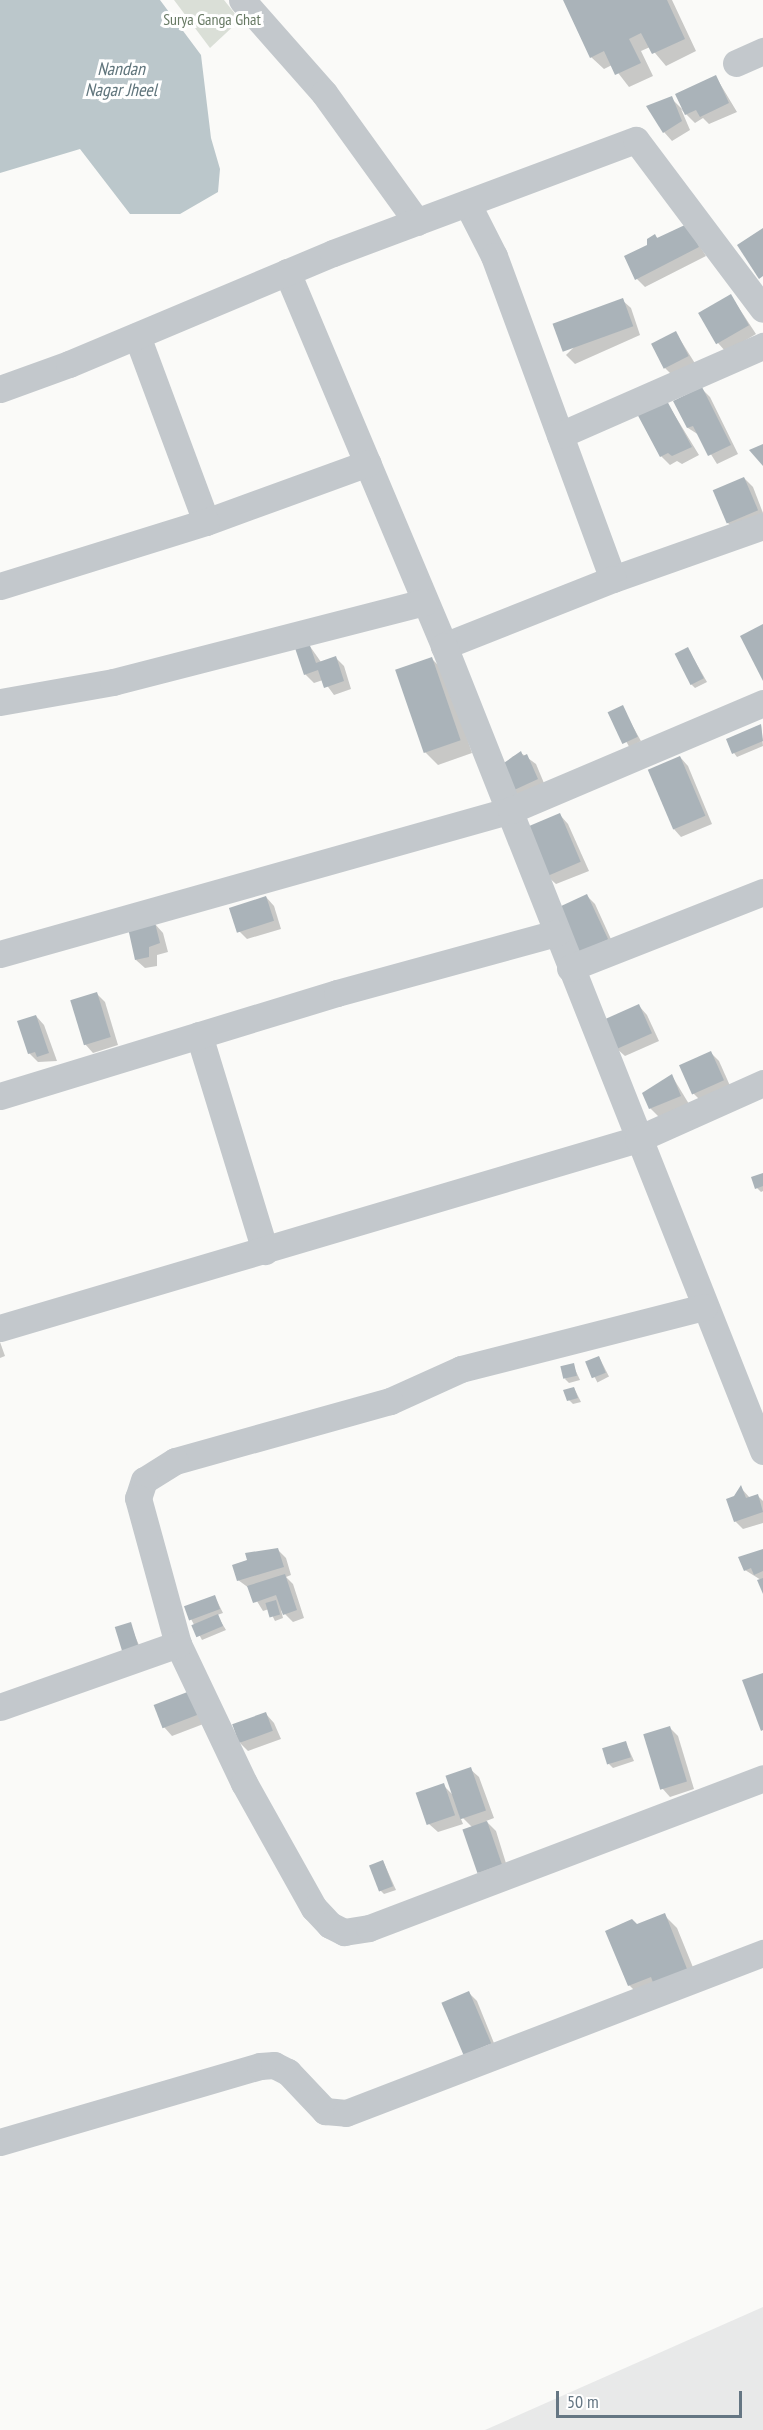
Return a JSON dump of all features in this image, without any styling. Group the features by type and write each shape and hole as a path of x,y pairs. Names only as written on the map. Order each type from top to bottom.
{"street":[{"path":"242,0 324,93 417,222"},
{"path":"736,63 763,51"},
{"path":"0,389 137,336 287,272 636,140 763,309"},
{"path":"467,203 494,256 613,579"},
{"path":"287,272 369,463 511,810 570,968 763,1451"},
{"path":"137,336 206,522"},
{"path":"560,435 763,346"},
{"path":"0,586 206,522 369,463"},
{"path":"444,646 613,579 763,526"},
{"path":"0,702 114,682 426,602"},
{"path":"0,954 511,810 763,703"},
{"path":"570,968 763,892"},
{"path":"0,1096 199,1035 557,933"},
{"path":"199,1035 265,1251"},
{"path":"0,1328 638,1139 763,1083"},
{"path":"705,1308 461,1368 390,1401 156,1469 144,1480 138,1498 178,1644 244,1783 314,1908 330,1925 344,1932 369,1928 763,1778"},
{"path":"0,1707 178,1644"},
{"path":"0,2142 260,2066 274,2065 288,2072 325,2110 346,2113 763,1953"}],"shaded area":[{"path":"763,2307 763,2430 485,2430"}],"green space":[{"name":"Surya Ganga Ghat","path":"174,0 224,0 240,20 210,48"}],"water":[{"name":"Nandan Nagar Jheel","path":"0,0 160,0 201,55 211,138 220,169 218,192 180,214 130,214 80,149 0,173"}],"building":[{"path":"563,0 667,0 685,39 652,54 641,33 629,39 641,63 615,75 604,51 590,58"},
{"path":"716,75 729,103 700,117 696,110 685,115 675,94"},
{"path":"672,96 682,121 663,133 646,106"},
{"path":"687,224 699,247 635,280 624,256 647,245 647,239 655,234 657,238"},
{"path":"763,228 763,276 759,279 737,245"},
{"path":"731,294 749,325 716,344 698,313"},
{"path":"623,298 633,326 563,352 553,324"},
{"path":"676,331 689,356 664,369 651,344"},
{"path":"702,387 731,445 708,456 693,426 687,428 673,401"},
{"path":"666,399 692,447 672,456 668,453 660,457 635,410"},
{"path":"763,444 763,466 749,450"},
{"path":"744,477 758,510 727,523 713,490"},
{"path":"763,624 763,681 740,636"},
{"path":"309,643 316,663 336,656 344,681 324,688 318,670 304,675 295,648"},
{"path":"688,647 704,678 691,685 675,654"},
{"path":"432,657 461,740 424,753 395,670"},
{"path":"623,705 638,737 622,744 608,712"},
{"path":"761,724 763,741 732,754 726,739"},
{"path":"521,751 523,756 527,754 538,779 512,791 501,765"},
{"path":"680,756 705,816 673,830 648,770"},
{"path":"560,813 581,862 546,877 525,828"},
{"path":"587,894 608,939 576,954 555,909"},
{"path":"266,896 274,921 237,933 229,908"},
{"path":"155,923 160,943 149,947 149,957 135,960 128,928"},
{"path":"97,992 111,1037 84,1045 70,1000"},
{"path":"639,1004 652,1033 615,1050 602,1020"},
{"path":"36,1015 49,1053 37,1057 35,1052 28,1054 17,1021"},
{"path":"711,1051 724,1080 692,1094 679,1065"},
{"path":"672,1074 681,1096 649,1109 642,1093"},
{"path":"763,1173 763,1186 755,1189 751,1177"},
{"path":"599,1356 606,1373 592,1378 585,1362"},
{"path":"574,1363 577,1376 563,1379 560,1366"},
{"path":"574,1387 578,1398 567,1401 563,1390"},
{"path":"741,1485 746,1498 758,1494 763,1512 734,1522 726,1499 734,1496"},
{"path":"278,1548 284,1567 237,1581 232,1565 247,1560 245,1553"},
{"path":"763,1549 763,1571 754,1575 751,1568 744,1571 738,1557"},
{"path":"285,1574 297,1610 283,1615 276,1595 253,1603 247,1586"},
{"path":"763,1578 763,1594 757,1580"},
{"path":"215,1595 220,1609 189,1620 184,1606"},
{"path":"276,1600 280,1614 270,1617 265,1603"},
{"path":"218,1614 223,1626 196,1637 191,1625"},
{"path":"131,1622 141,1655 125,1659 115,1627"},
{"path":"763,1673 763,1730 761,1731 742,1680"},
{"path":"190,1691 199,1714 163,1728 154,1705"},
{"path":"266,1712 273,1731 239,1743 232,1724"},
{"path":"670,1726 687,1781 660,1790 643,1734"},
{"path":"626,1741 631,1757 607,1765 602,1748"},
{"path":"471,1767 486,1810 460,1819 445,1776"},
{"path":"444,1783 455,1815 427,1825 416,1793"},
{"path":"487,1821 502,1864 477,1873 462,1829"},
{"path":"383,1860 393,1886 379,1892 369,1865"},
{"path":"665,1913 689,1974 655,1988 651,1977 628,1986 605,1931 632,1919 637,1924"},
{"path":"469,1991 491,2043 464,2055 441,2003"}]}
